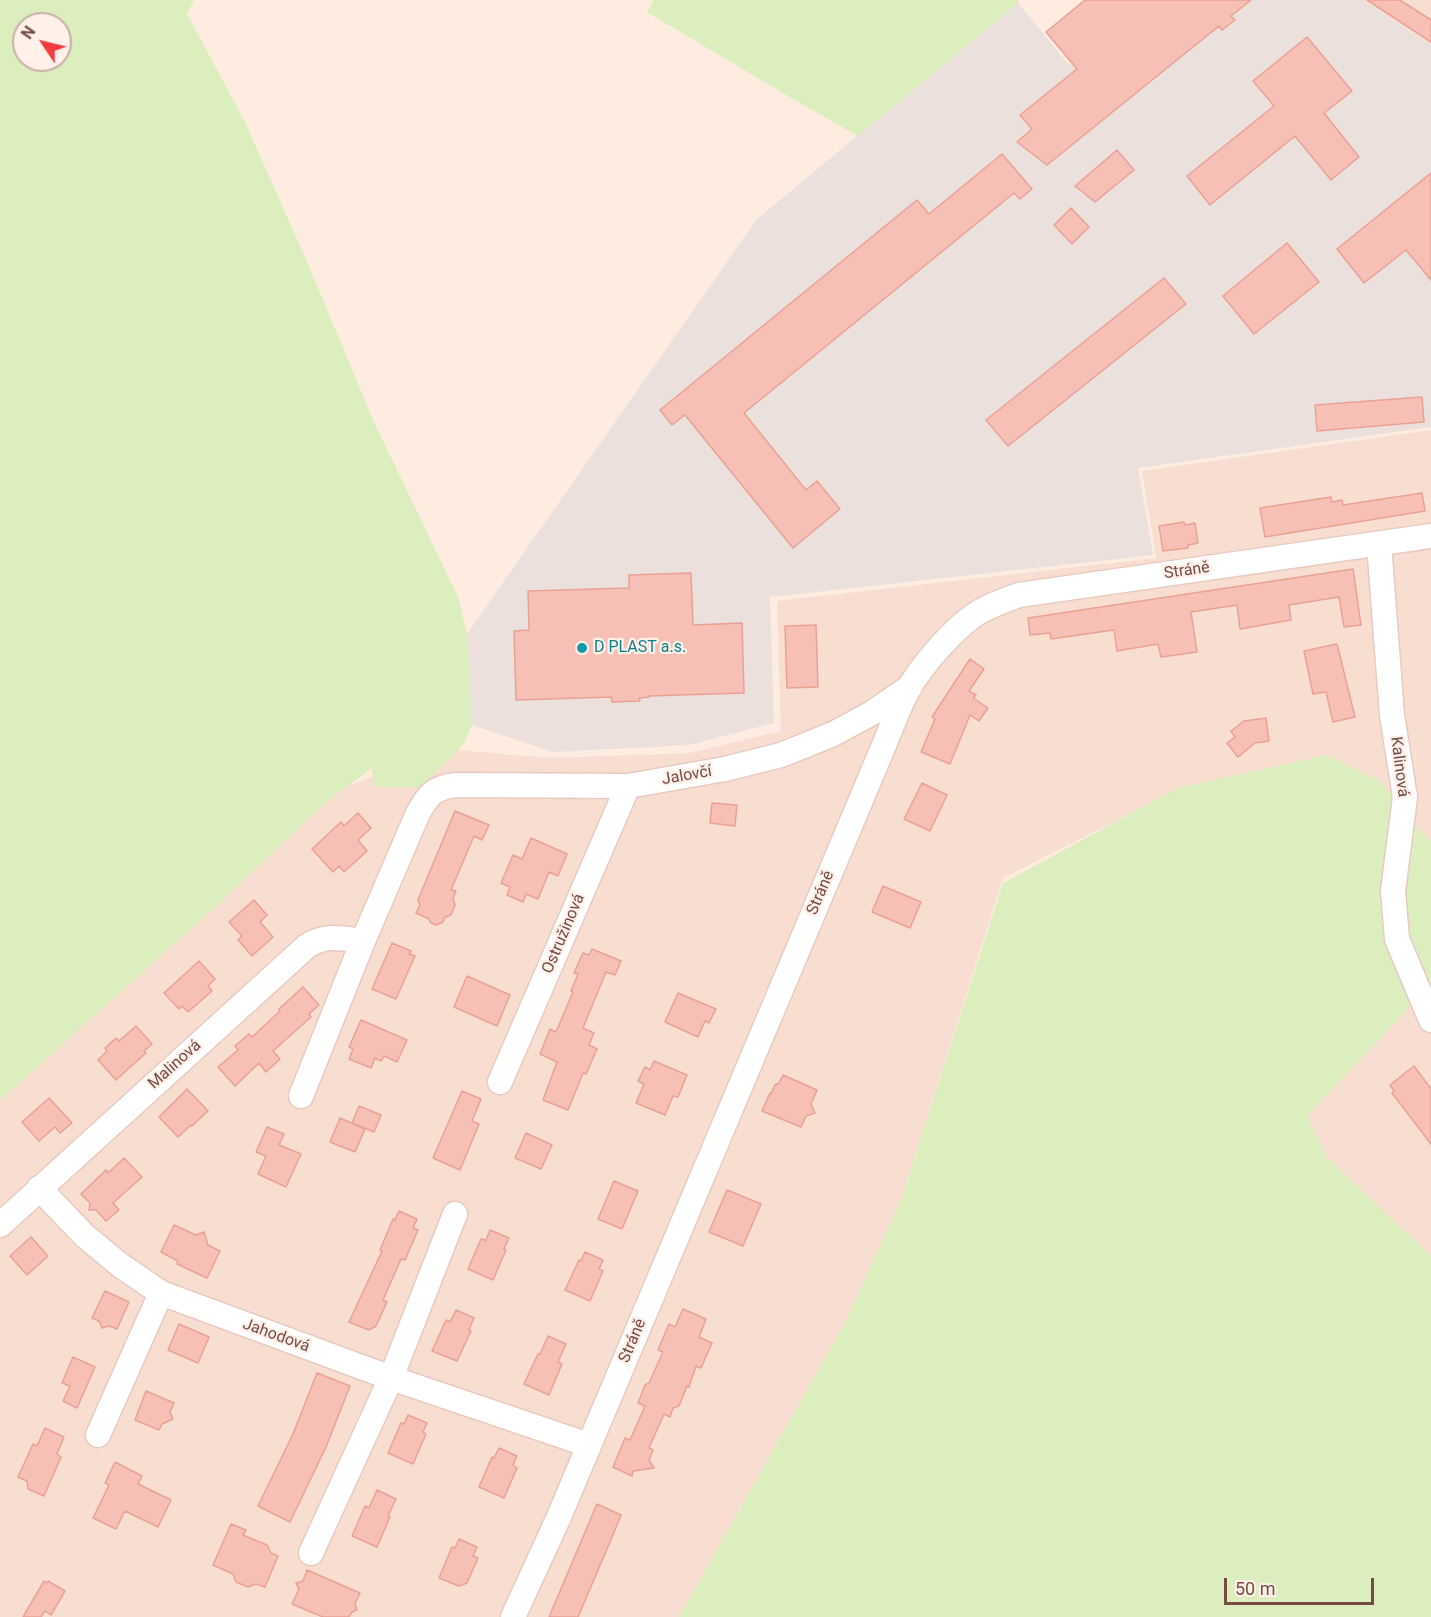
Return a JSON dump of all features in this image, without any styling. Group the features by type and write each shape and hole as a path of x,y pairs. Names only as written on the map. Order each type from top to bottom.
{"street":[{"name":"Stráně","path":"513,1617 589,1445 910,687 945,642 972,616 995,603 1019,595 1431,536"},
{"name":"Kalinová","path":"1379,544 1392,715 1405,797 1393,891 1397,939 1430,1015"},
{"name":"Jalovčí","path":"363,941 418,813 434,790 456,785 627,786 725,769 781,755 843,729 872,713 910,687"},
{"name":"Ostružinová","path":"500,1082 627,786"},
{"name":"Malinová","path":"0,1225 307,946 316,939 328,937 363,941"},
{"path":"301,1096 363,941"},
{"name":"Jahodová","path":"39,1188 86,1236 120,1265 161,1293 391,1378 589,1445"},
{"path":"311,1553 391,1378 455,1214"},
{"path":"98,1435 161,1293"}],"shaded area":[{"path":"1151,0 1364,0 1431,45 1431,427 1138,468 1153,555 770,597 774,723 689,745 553,752 472,725 467,634 757,219 1018,3 1069,65"},
{"path":"1364,0 1431,0 1431,45"},
{"path":"1431,430 1431,1256 1327,1158 1256,1006 1177,788 1003,878 901,1200 846,1321 679,1617 0,1617 0,1100 213,909 337,790 446,749 550,758 690,753 781,731 777,601 1156,558 1142,471"}],"green space":[{"path":"0,0 194,0 187,14 245,122 374,422 458,597 467,634 472,725 464,744 420,787 374,787 372,768 326,802 213,909 0,1100"},
{"path":"654,0 1018,0 1018,3 858,136 647,12"},
{"path":"1327,755 1381,782 1429,841 1431,840 1431,984 1307,1116 1327,1158 1431,1256 1431,1617 679,1617 846,1321 901,1200 1003,883 1178,788"}],"building":[{"path":"1085,0 1251,0 1231,16 1235,20 1222,30 1219,26 1047,165 1017,142 1032,129 1020,115 1077,69 1046,32"},
{"path":"1367,0 1400,0 1431,20 1431,42"},
{"path":"1307,37 1352,91 1324,113 1359,157 1331,180 1295,136 1210,205 1187,176 1274,106 1253,81"},
{"path":"1117,150 1134,170 1095,202 1075,186"},
{"path":"1002,154 1032,189 1020,199 1014,193 744,413 806,490 817,481 840,509 793,548 685,415 672,425 660,410 917,200 929,214"},
{"path":"1431,173 1431,280 1406,250 1364,283 1337,249"},
{"path":"1071,208 1089,227 1072,244 1054,225"},
{"path":"1287,243 1319,282 1254,334 1223,296"},
{"path":"1164,278 1186,304 1008,446 986,420"},
{"path":"1422,397 1424,422 1317,431 1315,405"},
{"path":"1422,493 1425,511 1265,537 1260,508 1331,497 1332,502 1342,500 1343,505"},
{"path":"1184,522 1185,525 1195,523 1198,543 1188,545 1188,548 1163,551 1159,526"},
{"path":"1353,569 1361,625 1344,627 1339,597 1289,605 1291,620 1240,629 1237,605 1191,612 1197,652 1161,657 1158,644 1117,651 1114,630 1051,639 1050,633 1030,635 1028,618"},
{"path":"691,573 693,625 742,623 744,693 649,696 639,698 640,701 612,702 611,697 516,700 514,631 529,630 528,591 629,588 629,575"},
{"path":"816,625 818,687 787,688 785,626"},
{"path":"1337,644 1355,717 1333,722 1326,692 1313,694 1304,651"},
{"path":"970,659 984,669 969,691 976,695 973,698 988,708 979,721 970,715 950,764 921,752 935,719 932,717"},
{"path":"1266,718 1269,741 1255,743 1238,757 1227,743 1235,737 1231,731 1244,721"},
{"path":"922,783 947,795 930,831 904,819"},
{"path":"712,803 737,805 735,826 710,823"},
{"path":"455,811 489,825 482,840 474,836 451,890 456,891 453,898 455,905 451,915 436,925 416,913 420,905 418,900"},
{"path":"358,813 371,828 358,840 367,851 344,872 339,866 333,872 312,849 341,822 344,826"},
{"path":"531,838 567,854 558,876 549,872 538,899 526,894 523,902 507,895 510,887 501,883 513,855 522,859"},
{"path":"883,886 921,902 910,928 872,912"},
{"path":"254,900 267,915 260,922 273,937 252,956 238,940 242,936 229,922"},
{"path":"392,943 411,951 409,954 415,956 396,999 372,989"},
{"path":"592,949 621,961 615,975 606,972 583,1028 594,1033 589,1045 597,1049 586,1074 583,1073 568,1110 543,1100 557,1062 540,1054 550,1029 556,1032 573,992 571,991 578,974 574,973 583,953 589,955"},
{"path":"199,961 215,979 208,986 212,991 188,1012 182,1006 179,1009 164,993"},
{"path":"467,976 510,995 497,1026 454,1007"},
{"path":"303,987 319,1005 309,1014 311,1017 273,1051 280,1059 266,1072 259,1063 235,1086 218,1067 238,1050 235,1046 249,1034 252,1037"},
{"path":"678,993 716,1009 709,1023 705,1021 698,1037 665,1022"},
{"path":"361,1020 407,1040 397,1062 384,1056 381,1061 375,1058 371,1068 349,1059 353,1049 349,1047"},
{"path":"136,1026 152,1044 144,1051 146,1053 116,1080 98,1060 107,1051 105,1048 116,1038 119,1041"},
{"path":"654,1061 687,1075 678,1097 673,1096 665,1115 636,1103 644,1084 638,1081 645,1067 650,1070"},
{"path":"1414,1066 1431,1089 1431,1144 1392,1093 1394,1091 1390,1085"},
{"path":"783,1075 817,1090 811,1104 815,1113 806,1116 801,1127 762,1111 770,1093"},
{"path":"187,1089 208,1111 178,1137 159,1117"},
{"path":"462,1091 481,1099 472,1121 479,1124 460,1170 433,1158"},
{"path":"49,1098 72,1123 60,1133 55,1127 39,1141 22,1122"},
{"path":"359,1106 381,1115 374,1132 352,1123"},
{"path":"340,1118 365,1129 355,1152 330,1142"},
{"path":"267,1127 284,1134 279,1145 301,1154 286,1187 258,1174 266,1156 256,1152"},
{"path":"526,1133 552,1145 541,1169 515,1158"},
{"path":"124,1158 142,1177 113,1203 119,1210 106,1221 96,1210 89,1210 90,1203 81,1194 106,1170 108,1173"},
{"path":"614,1181 638,1191 622,1229 598,1219"},
{"path":"727,1190 761,1204 743,1246 709,1232"},
{"path":"399,1211 417,1219 413,1228 418,1230 405,1260 401,1259 383,1300 387,1302 376,1326 369,1330 349,1322 382,1251 380,1250 393,1219 395,1220"},
{"path":"174,1225 196,1235 204,1232 208,1245 220,1251 207,1278 177,1264 178,1261 161,1252"},
{"path":"490,1230 509,1238 493,1280 468,1269 481,1239 486,1240"},
{"path":"31,1237 48,1256 27,1275 10,1256"},
{"path":"585,1252 603,1260 599,1269 603,1271 590,1301 565,1290"},
{"path":"105,1291 129,1302 117,1329 109,1326 102,1328 99,1321 92,1318"},
{"path":"683,1309 706,1319 699,1337 712,1343 701,1368 696,1366 679,1406 673,1408 670,1417 664,1414 649,1448 653,1450 649,1460 654,1468 633,1471 632,1476 613,1467 625,1438 630,1440 645,1406 638,1403 663,1352 658,1350 669,1324 675,1327"},
{"path":"456,1310 474,1318 469,1330 471,1331 457,1361 432,1351 446,1320 450,1322"},
{"path":"179,1324 209,1337 198,1363 168,1350"},
{"path":"548,1336 566,1344 558,1362 562,1364 549,1395 524,1384"},
{"path":"73,1357 95,1367 77,1408 63,1401 70,1386 62,1383"},
{"path":"317,1373 350,1386 326,1447 290,1522 258,1506 293,1434"},
{"path":"146,1391 174,1403 170,1412 173,1419 162,1424 159,1430 135,1420"},
{"path":"408,1415 427,1423 423,1432 426,1434 413,1464 388,1453 401,1423 404,1424"},
{"path":"45,1428 64,1437 57,1454 61,1457 44,1496 28,1489 27,1481 18,1477 33,1444 37,1446"},
{"path":"499,1448 517,1456 513,1465 517,1468 504,1498 479,1487 492,1457 494,1458"},
{"path":"115,1462 142,1476 138,1484 171,1500 158,1527 125,1511 116,1529 93,1518 109,1485 105,1483"},
{"path":"377,1490 396,1499 377,1547 352,1536 365,1506 369,1508"},
{"path":"597,1504 621,1515 610,1542 578,1617 549,1617"},
{"path":"231,1524 246,1530 243,1535 267,1545 271,1553 278,1556 265,1587 256,1584 248,1587 236,1582 233,1574 213,1565"},
{"path":"459,1539 477,1547 473,1556 478,1558 467,1583 459,1586 439,1578 452,1547 455,1548"},
{"path":"307,1570 360,1593 355,1604 357,1610 349,1617 323,1617 292,1604 299,1589 296,1583 303,1581"},
{"path":"44,1581 65,1591 51,1615 45,1611 41,1617 23,1617"}],"place":[{"name":"D PLAST a.s.","path":"582,648"}]}
